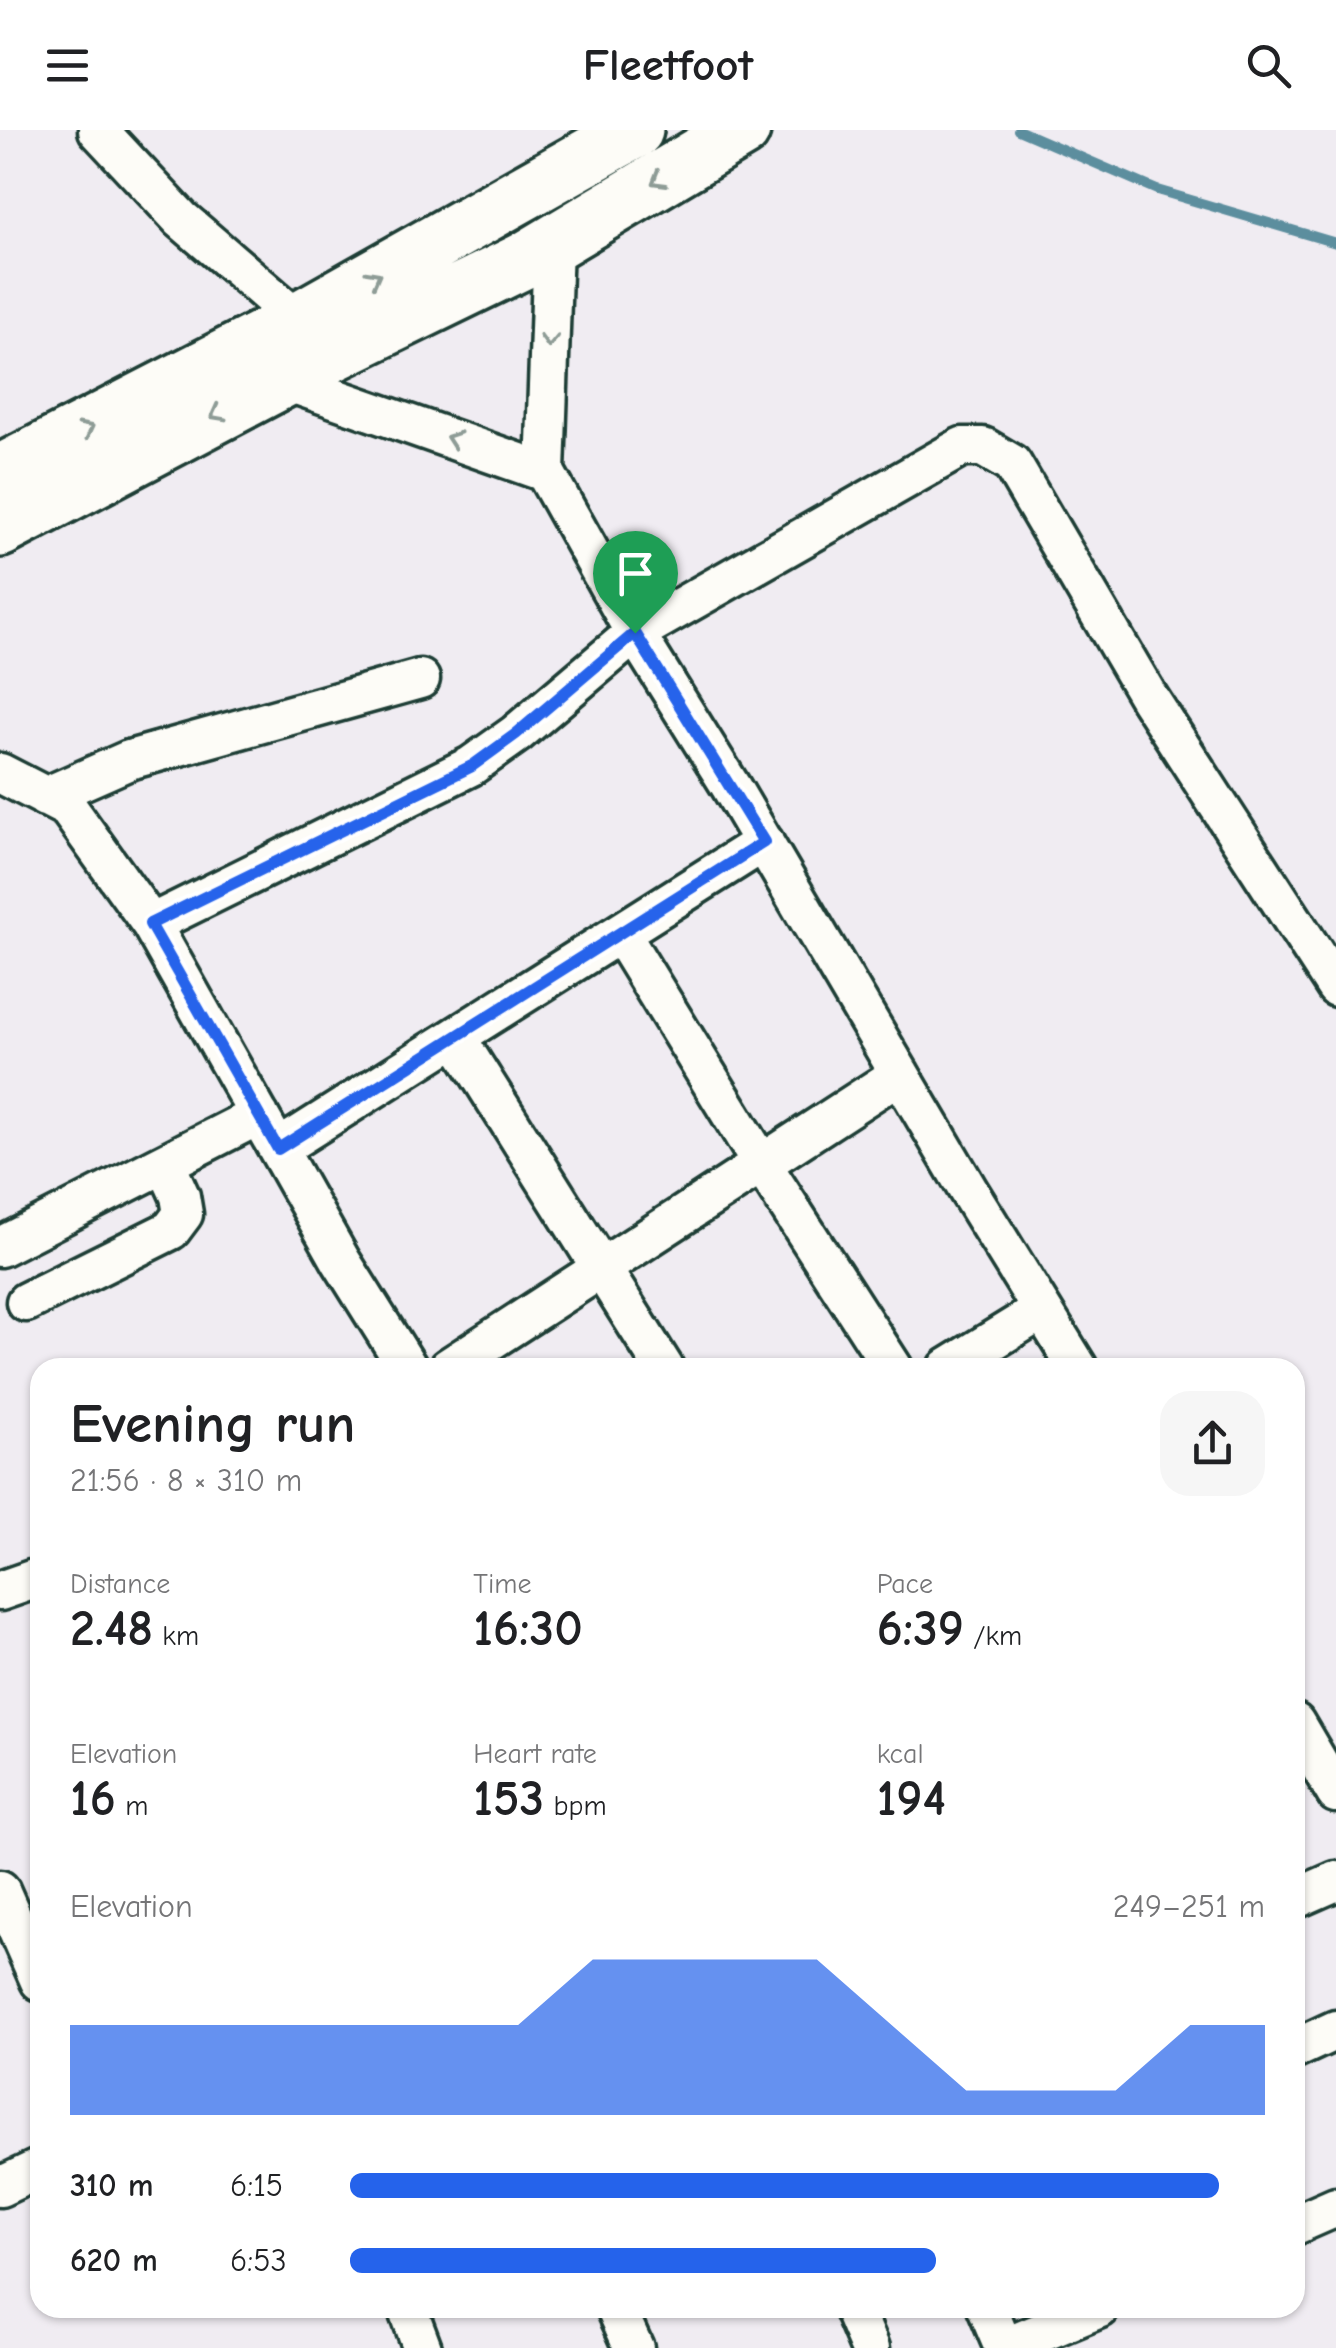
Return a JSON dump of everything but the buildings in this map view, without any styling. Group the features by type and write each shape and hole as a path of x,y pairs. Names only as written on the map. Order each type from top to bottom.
{"street":[{"path":"98,130 182,219 317,336"},
{"path":"0,529 283,380 317,336 636,130"},
{"path":"0,473 317,336 523,261 742,130"},
{"path":"552,244 545,472 635,633 1072,1358"},
{"path":"283,380 545,472"},
{"path":"150,924 472,766 516,734 635,633 962,447 983,447 1012,464 1149,698 1336,987"},
{"path":"45,796 129,760 420,679"},
{"path":"0,773 68,808 150,924 341,1261 402,1358"},
{"path":"278,1149 764,842"},
{"path":"620,933 761,1163 888,1358"},
{"path":"456,1037 658,1358"},
{"path":"463,1358 900,1074"},
{"path":"2,1240 259,1115"},
{"path":"26,1302 172,1230 183,1214 180,1196 165,1163"},
{"path":"964,1358 1042,1310"},
{"path":"0,1591 30,1580"},
{"path":"1305,1741 1336,1793"},
{"path":"1305,1894 1336,1880"},
{"path":"0,1890 30,1958"},
{"path":"1305,2044 1336,2030"},
{"path":"0,2187 30,2173"},
{"path":"1305,2220 1336,2207"},
{"path":"411,2318 422,2348"},
{"path":"620,2318 634,2348"},
{"path":"857,2318 870,2348"},
{"path":"991,2318 1004,2348 1076,2318"}],"waterway":[{"path":"1018,130 1157,190 1336,243"}],"route":[{"path":"635,633 764,842 278,1149 150,924 472,766 516,734 635,633"}]}
